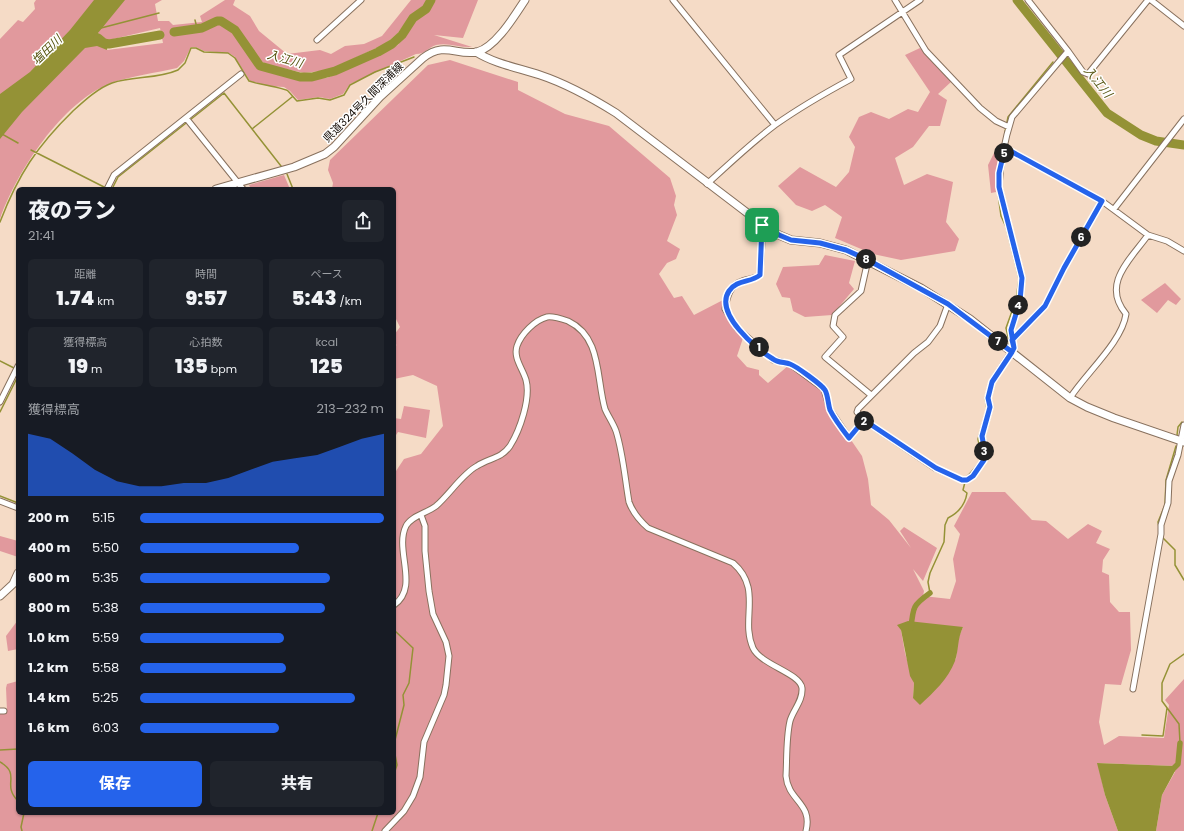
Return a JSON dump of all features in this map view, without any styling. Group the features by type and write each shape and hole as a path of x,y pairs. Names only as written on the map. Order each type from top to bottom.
{"street":[{"path":"317,40 360,0"},
{"path":"476,52 491,44 525,0"},
{"path":"673,0 775,125"},
{"path":"895,0 926,51 980,108 996,121 1009,127"},
{"path":"707,184 748,146 775,125 851,79 839,55 920,0"},
{"path":"1028,0 1085,74 1090,73 1150,0 1184,26"},
{"name":"県道324号久間深浦線","path":"240,186 294,167 325,154 345,136 380,97 430,52 443,49 476,52 490,59 568,86 593,98 616,113 762,225 779,235 791,240 820,243 846,250 868,260 948,304 1070,398 1114,418 1182,441"},
{"path":"948,304 940,326 928,342 914,353 900,369 871,395 857,412 864,420 936,468 965,480 973,476 984,460 985,453 982,436 990,407 988,398 992,382 1014,348 1011,330 1020,301 1022,278 999,187 999,173 1009,127 1012,117 1068,52"},
{"path":"108,187 114,174 241,74"},
{"path":"186,118 240,186"},
{"path":"1114,209 1184,119"},
{"path":"1005,148 1102,201 1148,235 1167,241 1184,251"},
{"path":"1012,340 1045,306 1064,268 1102,201"},
{"path":"762,225 760,275 755,279 742,281 729,291 725,308 737,328 774,360 790,364 824,389 830,410 838,424 849,438 864,420"},
{"path":"1070,398 1112,344 1125,322 1126,314 1116,298 1115,285 1119,276 1148,235"},
{"path":"868,260 861,291 835,315 833,326 843,337 825,356 871,395"},
{"path":"396,604 400,601 404,594 406,585 403,535 409,521 434,507 476,466 496,459 503,454 514,439 528,394 526,379 517,360 517,346 538,321 546,318 551,317 574,325 583,332 594,349 605,409 616,430 632,511 648,528 734,563 742,571 751,599 749,629 750,641 756,653 771,665 792,676 801,684 800,703 790,723 786,776 787,784 792,793 803,804 807,814 808,822 806,831"},
{"path":"0,402 16,370"},
{"path":"1133,690 1161,534 1161,525 1168,503 1169,481 1182,441 1184,425"},
{"path":"0,501 16,507"},
{"path":"385,831 404,810 413,796 420,777 424,742 446,685 449,656 446,642 434,614 430,599 425,551 425,526 421,515"},
{"path":"0,596 13,584 16,577"}],"shaded area":[{"path":"36,0 102,0 0,107 0,39 18,20 23,22 35,9 34,3"},
{"path":"94,0 125,0 98,33 103,38 109,40 107,50 97,46 85,48 22,112 0,139 0,94 30,72 70,30"},
{"path":"115,0 162,0 155,4 158,21 169,21 173,25 202,22 200,16 225,0 235,0 233,5 250,16 259,31 287,54 320,50 331,54 345,46 364,44 382,36 411,0 428,0 421,11 411,15 398,33 385,44 329,70 304,73 268,65 259,60 234,26 217,18 201,25 173,30 174,34 199,32 217,24 229,28 255,65 265,70 303,79 327,78 398,45 409,27 425,13 435,0 478,0 463,38 434,35 472,47 445,44 436,45 422,53 416,54 350,84 343,94 330,99 319,97 298,100 284,87 268,86 250,81 235,57 229,53 204,51 196,47 191,47 184,61 177,68 135,76 111,83 93,92 75,106 44,140 18,180 0,219 0,120 75,47 100,42 107,50 163,43 160,28 109,40 103,38 98,33"},
{"path":"920,48 952,81 938,94 947,100 940,126 929,126 913,147 895,158 904,185 927,174 953,182 946,222 959,239 955,251 901,260 873,254 835,238 842,217 825,205 812,211 796,205 778,186 800,167 836,187 849,172 855,147 849,137 859,117 871,112 889,119 908,109 918,112 930,92 905,55"},
{"path":"450,60 518,82 518,90 565,114 609,126 670,178 676,196 674,205 677,215 667,241 680,249 676,259 667,263 659,274 674,298 682,296 694,315 723,300 724,313 743,338 737,356 747,367 759,370 759,375 768,383 789,365 823,390 828,412 841,433 851,440 862,456 868,479 871,505 889,520 911,548 900,531 904,527 937,548 923,581 913,569 924,591 923,596 950,599 956,581 953,559 960,534 954,526 972,492 1005,492 1032,520 1046,521 1068,539 1088,524 1102,531 1096,543 1110,549 1103,560 1102,572 1109,575 1110,602 1119,612 1130,612 1131,650 1121,685 1105,684 1099,722 1104,745 1119,736 1164,738 1169,705 1165,700 1184,679 1184,831 1156,831 1162,795 1175,772 1174,766 1098,763 1105,795 1118,831 0,831 0,713 7,711 7,684 16,682 16,815 396,815 396,471 404,459 421,454 443,426 437,386 413,375 396,379 396,332 400,327 396,319 396,187 332,187 333,183 328,170 330,160 428,65","holes":["963,627 958,639 956,659 913,698 914,683 905,653 901,630"]},
{"path":"994,153 998,153 996,192 991,193 988,165"},
{"path":"284,175 289,187 250,187 249,185"},
{"path":"825,255 855,261 849,283 854,289 832,315 805,317 793,311 790,298 782,297 776,284 783,267 819,265"},
{"path":"1165,283 1181,299 1176,305 1168,300 1157,313 1141,300"},
{"path":"404,406 430,410 426,438 398,432 396,435 396,418 401,419"},
{"path":"0,536 16,540 16,556 0,551"},
{"path":"908,621 963,627 955,661 949,674 920,705 913,698 914,683 910,676 901,630 897,625"},
{"path":"16,623 16,649 8,651 6,636"},
{"path":"1097,763 1174,766 1175,771 1162,795 1156,831 1118,831 1105,795"}],"waterway":[{"name":"入江川","path":"174,32 202,28 217,21 221,21 235,30 260,66 300,77 312,77 335,71 378,52 392,44 402,35 413,18 426,9 431,0"},
{"name":"入江川","path":"1017,0 1107,113 1141,135 1156,141 1184,145"},
{"path":"101,28 159,13"},
{"path":"195,20 197,28"},
{"name":"入江川","path":"98,38 104,43 109,44 160,35"},
{"path":"0,222 22,175 39,149 60,124 86,99 96,91 112,83 128,79 162,75 178,70 185,63 191,48 196,48 204,52 228,53 235,58 249,81 286,90 297,101 318,98 330,100 344,95 350,85 375,72 414,57"},
{"path":"1005,132 1008,117 1053,62"},
{"path":"113,187 118,177 224,93 281,166"},
{"path":"252,129 292,97"},
{"path":"0,133 18,143"},
{"path":"31,150 104,187"},
{"path":"997,180 999,162"},
{"path":"287,174 292,187"},
{"path":"997,187 1001,216 1006,227 1019,279 1016,300 1006,328 1010,345"},
{"path":"0,361 14,368"},
{"path":"0,412 16,380"},
{"path":"987,409 985,398 990,382"},
{"path":"966,478 980,462 981,454 978,439 986,413"},
{"path":"1177,435 1178,427 1182,422"},
{"path":"1159,527 1158,522 1165,505 1166,480 1176,446"},
{"path":"930,593 928,582 930,573 944,542 945,525 948,518 955,514 965,502 967,493 963,490 965,482"},
{"path":"0,496 16,502"},
{"path":"1162,537 1175,550 1175,565 1184,580"},
{"path":"911,628 912,615 915,607 930,593"},
{"path":"396,632 413,648 409,683 403,695 404,705 396,736"},
{"path":"1180,743 1179,724 1162,701 1162,683 1170,664 1184,654"},
{"path":"1142,735 1163,736 1167,708"},
{"path":"1170,772 1178,764 1180,743"},
{"path":"0,750 16,749"},
{"path":"396,760 396,768"},
{"path":"0,762 10,771 11,790 16,799"},
{"path":"22,831 21,827 24,815"},
{"path":"372,831 377,815"}],"route":[{"path":"762,225 760,275 755,279 742,281 729,291 727,297 725,308 737,328 774,360 790,364 824,389 830,410 838,424 849,438 864,420 936,468 962,480 967,480 973,476 984,460 985,453 982,436 990,407 988,398 989,391 992,382 1012,352 1014,348 1012,340 1011,330 1020,301 1022,278 999,187 999,173 1005,148 1102,201 1064,268 1051,297 1045,306 1012,340 1014,348 1012,352 948,304 868,260 846,250 820,243 791,240 762,225"}],"water label":[{"name":"塩田川","path":"47,50"}]}
